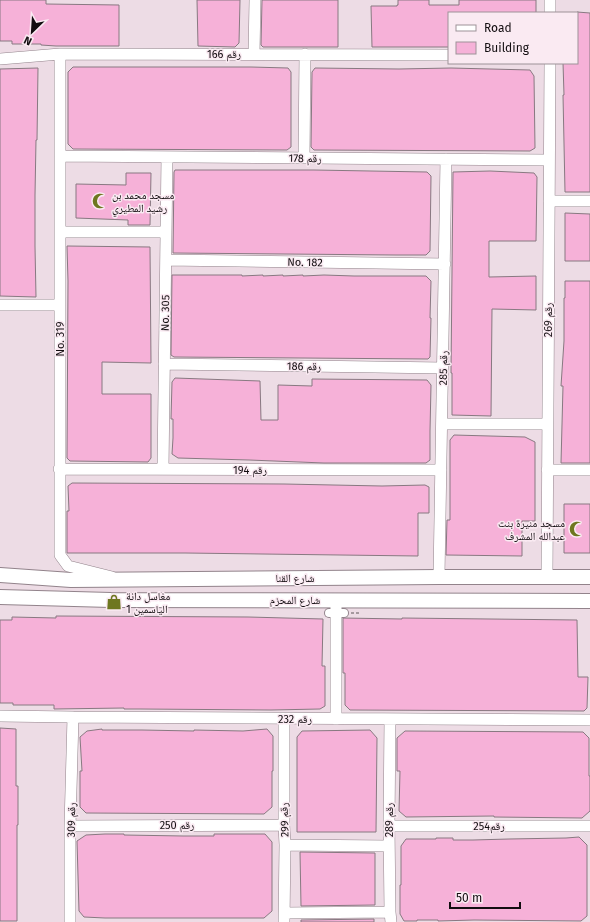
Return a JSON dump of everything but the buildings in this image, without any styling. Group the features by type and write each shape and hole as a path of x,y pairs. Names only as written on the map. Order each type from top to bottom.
{"street":[{"path":"254,54 255,0"},
{"path":"550,0 550,12"},
{"name":"رقم 166","path":"0,59 60,54 448,54"},
{"name":"No. 319","path":"60,54 60,555 68,566 120,579"},
{"path":"304,158 305,54"},
{"name":"رقم 269","path":"547,577 550,64"},
{"name":"رقم 178","path":"60,156 549,160"},
{"name":"No. 305","path":"163,470 168,157"},
{"name":"رقم 285","path":"439,577 446,159"},
{"path":"549,201 590,201"},
{"path":"60,232 166,232"},
{"name":"No. 182","path":"166,260 445,264"},
{"path":"0,305 60,305"},
{"name":"رقم 186","path":"164,364 443,368"},
{"path":"442,424 547,424"},
{"name":"رقم 194","path":"60,469 441,470"},
{"path":"547,470 590,470"},
{"name":"شارع القنا","path":"0,575 71,580 590,577"},
{"path":"71,580 50,580 45,588 48,594 56,598 111,600"},
{"name":"شارع المحزم","path":"0,597 111,600 336,610 590,601"},
{"path":"336,610 336,719"},
{"name":"رقم 232","path":"0,716 590,720"},
{"name":"رقم 309","path":"70,922 70,826 73,717"},
{"name":"رقم 299","path":"284,719 284,918"},
{"name":"رقم 289","path":"390,719 388,826 390,917"},
{"name":"رقم 250","path":"70,826 284,825"},
{"name":"رقم254","path":"388,826 590,826"},
{"path":"285,845 389,846"},
{"path":"284,918 390,917"}],"place":[{"name":"مسجد محمد بن رشيد المطيري","path":"100,201"},
{"name":"مسجد منيرة بنت عبدالله المشرف","path":"577,529"},
{"name":"مغاسل دانة الياسمين 1","path":"114,602"}]}
